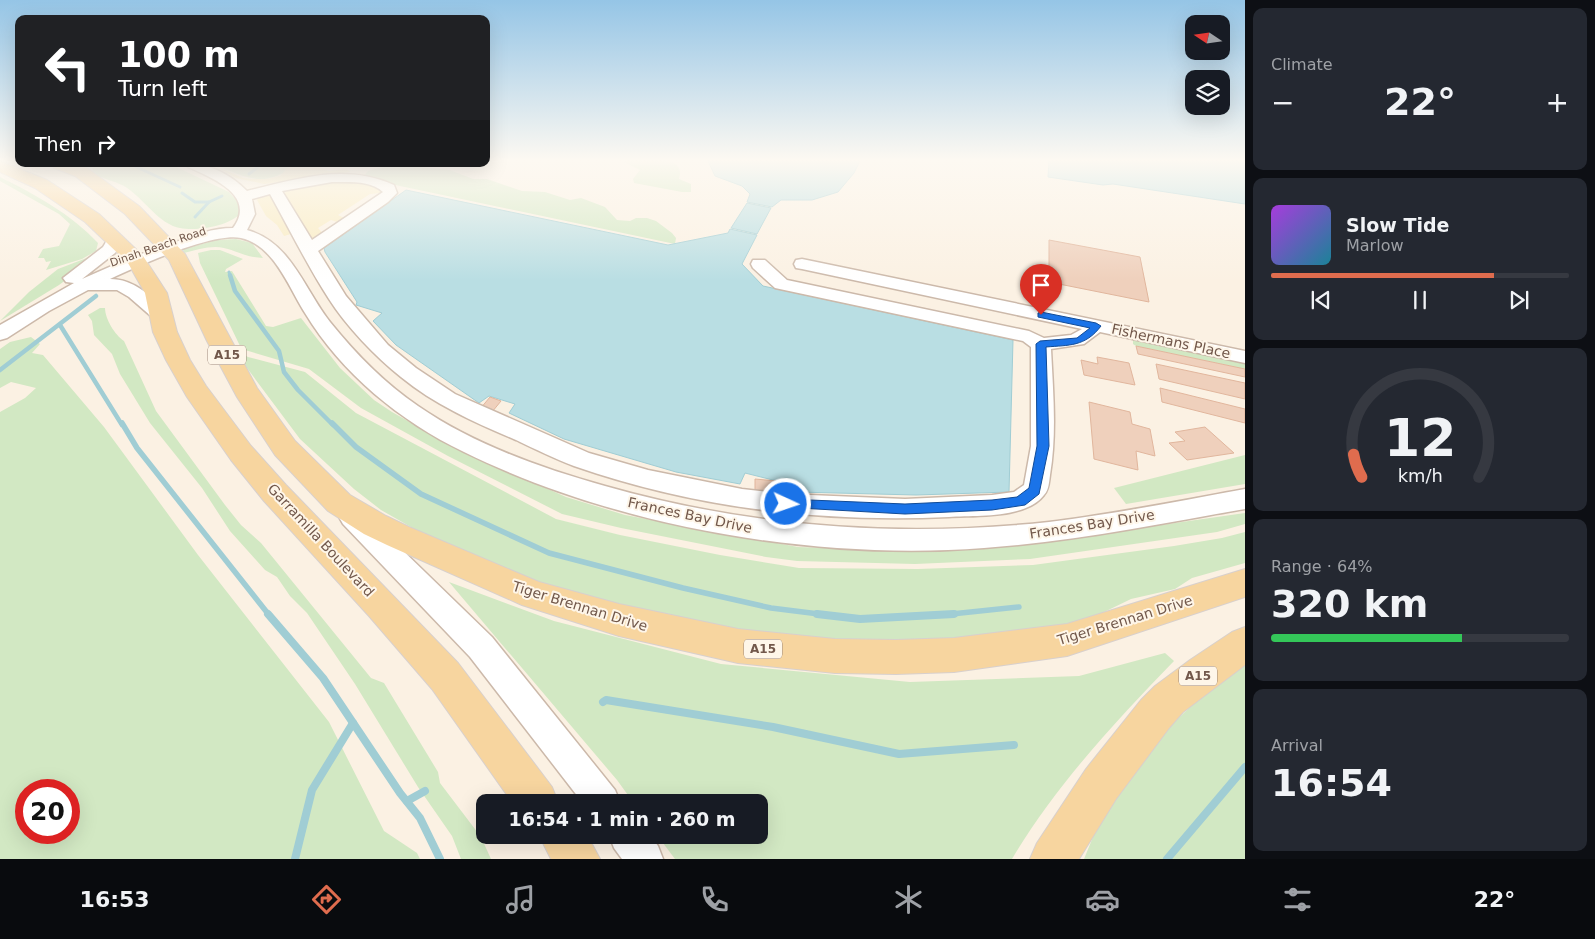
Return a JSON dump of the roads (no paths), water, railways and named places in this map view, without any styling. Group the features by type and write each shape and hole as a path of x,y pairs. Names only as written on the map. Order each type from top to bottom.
{"main road":[{"path":"67,201 92,218 133,258"},
{"name":"Tiger Brennan Drive","path":"120,201 132,210 178,258 219,341 252,399 284,448 339,503 369,522 398,536 534,595 654,628 738,646 789,652 896,657 954,656 1016,649 1067,640 1245,583"},
{"name":"Garramilla Boulevard","path":"133,258 156,293 159,313 165,332 178,360 196,391 241,453 275,493 381,605 444,676 531,794"},
{"name":"A15","path":"1054,859 1101,784 1155,714 1169,700 1203,673 1245,644"},
{"path":"566,844 577,859"}],"street":[{"path":"240,228 248,211 244,201"},
{"path":"281,201 338,299 381,349 447,399 497,424 581,459 648,479 742,498 786,504 905,509 992,505 1020,501 1035,490 1043,446 1040,344"},
{"path":"308,250 380,201"},
{"name":"Dinah Beach Road","path":"0,328 35,304 75,281 167,246 240,228"},
{"name":"Frances Bay Drive","path":"240,228 258,238 282,260 321,325 375,384 413,412 464,443 514,464 632,505 721,524 783,533 844,538 945,540 1041,533 1245,499"},
{"path":"35,304 95,262 109,250 115,240"},
{"path":"0,334 37,309 133,258"},
{"path":"759,264 781,284 1029,337 1040,344 1079,340 1089,335 1096,326"},
{"name":"Fishermans Place","path":"802,264 1245,357"},
{"path":"79,286 104,283 128,286 159,313"},
{"path":"339,503 481,648 597,794"},
{"path":"634,844 645,859"}],"water":[{"path":"390,201 459,201 668,245 728,233 730,229 757,235 742,264 763,286 1013,340 1009,492 916,495 796,492 782,489 781,482 745,473 740,484 676,472 564,439 509,413 515,404 489,396 479,403 396,345 373,321 382,313 356,305 357,302 324,248"},
{"path":"747,201 780,201 772,207"},
{"path":"1226,201 1245,201 1245,204"},
{"path":"747,203 771,208 757,234 731,228"}],"waterway":[{"path":"194,201 209,202"},
{"path":"195,217 209,202"},
{"path":"229,272 230,276"},
{"path":"230,275 235,291 279,351 284,372 298,390 333,425"},
{"path":"0,370 96,296"},
{"path":"60,325 122,425"},
{"path":"122,423 137,448 269,615"},
{"path":"332,423 356,447 421,494 549,553 683,588 771,608 827,615"},
{"path":"949,614 1019,607"},
{"path":"268,614 323,678 400,793 420,818 440,859"},
{"path":"817,614 860,619 949,614"},
{"path":"942,615 949,614"},
{"path":"949,614 954,614"},
{"path":"603,702 606,700 773,727 899,754 1014,745"},
{"path":"295,859 312,790 353,723"},
{"path":"1167,859 1245,767"},
{"path":"407,801 425,791"}]}
